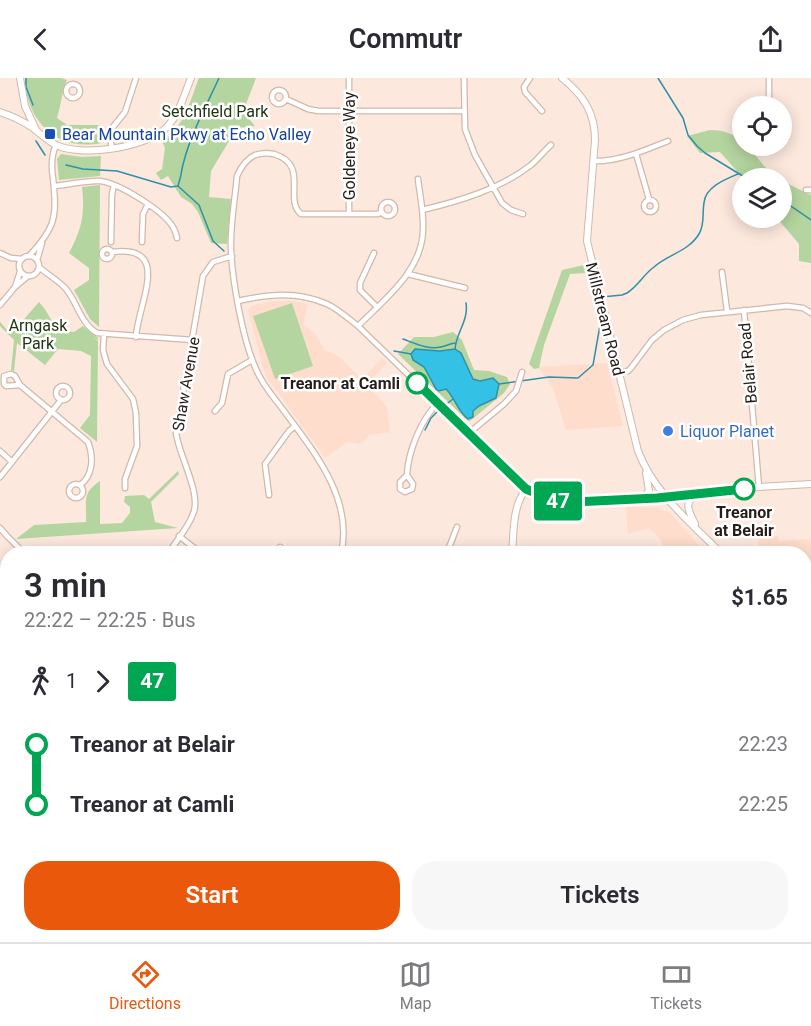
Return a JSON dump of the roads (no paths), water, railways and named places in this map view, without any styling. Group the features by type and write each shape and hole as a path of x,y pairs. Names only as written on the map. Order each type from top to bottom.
{"main road":[{"path":"20,78 25,106 36,130"},
{"path":"0,112 21,121 56,145 83,152 112,148 143,142 157,136 176,115 191,78"},
{"name":"Millstream Road","path":"562,78 579,93 591,113 596,132 587,241 638,452 645,470 666,496 715,546"},
{"path":"642,499 649,491 645,470"},
{"path":"513,546 516,512 526,489 559,502 642,499 811,484"},
{"path":"700,532 688,509 688,503 690,498 703,493"}],"street":[{"path":"112,148 109,139 110,129 125,112 136,78"},
{"name":"Goldeneye Way","path":"349,78 350,214"},
{"path":"464,78 466,134 492,188 502,203 511,210 523,214"},
{"path":"531,78 524,87 525,92 542,111"},
{"path":"769,78 769,96"},
{"path":"286,99 313,110 464,111"},
{"path":"594,161 636,154 668,141"},
{"path":"56,145 52,160 54,217 42,243 37,261 39,267 68,291 91,330 104,335 194,340"},
{"path":"422,210 458,201 492,188 530,165 551,145"},
{"path":"342,546 345,532 340,504 321,463 264,384 252,360 238,301 231,256 237,176 241,166 248,159 257,154 270,153 281,157 290,165 295,176 295,207 301,214 378,214 382,212"},
{"path":"636,154 649,199"},
{"path":"358,326 408,274 421,246 423,231 418,179"},
{"path":"54,186 98,181 114,185 148,204 174,228 177,238"},
{"path":"111,242 114,185"},
{"path":"142,242 143,214 148,204"},
{"path":"0,253 10,258 22,259 42,243"},
{"path":"112,252 134,253 143,259 148,269 148,281 136,337"},
{"path":"374,253 360,283 360,290 377,307"},
{"path":"28,256 37,261"},
{"name":"Shaw Avenue","path":"173,546 193,515 195,505 195,495 178,448 176,434 206,271 213,262 231,256"},
{"path":"10,258 28,276"},
{"path":"15,287 22,259"},
{"path":"36,274 39,267"},
{"path":"722,272 727,311"},
{"path":"408,274 465,288"},
{"path":"0,305 28,276 48,275"},
{"path":"238,301 274,294 302,296 329,304 358,326 526,489"},
{"path":"619,373 632,368 652,340 664,330 683,320 727,311 794,306 811,313"},
{"name":"Belair Road","path":"744,310 759,487"},
{"path":"104,335 105,357 133,399 136,413 137,446 124,488"},
{"path":"215,411 222,403 228,374 252,360"},
{"path":"469,433 516,391 522,372"},
{"path":"20,385 83,437 90,447 91,471 87,481 80,485"},
{"path":"0,477 61,400"},
{"path":"407,475 407,467 418,434 438,403"},
{"path":"269,495 265,464 295,426"},
{"path":"0,451 12,462"},
{"path":"449,546 457,527"},
{"path":"0,528 17,546"},
{"path":"179,536 192,546"}],"water":[{"path":"415,349 440,351 455,349 461,353 473,379 480,381 493,378 499,384 496,398 479,406 473,411 473,417 468,419 446,389 439,391 436,389 424,367 413,360 411,354"}],"waterway":[{"path":"26,78 26,87 33,105"},
{"path":"181,174 192,137 219,78"},
{"path":"658,78 683,118 688,135 705,153 732,169"},
{"path":"36,141 45,155"},
{"path":"66,165 83,169 117,171 171,187 178,186 199,205 213,241 224,251"},
{"path":"178,186 181,175"},
{"path":"602,297 627,293 650,270 689,245 701,230 705,197 708,192 717,184 732,176"},
{"path":"792,207 811,220"},
{"path":"455,349 466,315 466,303"},
{"path":"499,384 549,377 578,378 593,365 602,314"},
{"path":"403,339 431,348 456,343"},
{"path":"394,351 411,354"},
{"path":"444,406 453,399"},
{"path":"425,430 431,418 440,409"}],"place":[{"name":"Bear Mountain Pkwy at Echo Valley","path":"50,134"},
{"name":"Treanor at Camli","path":"417,383"},
{"name":"Liquor Planet","path":"668,431"},
{"name":"Treanor at Belair","path":"744,489"}],"park label":[{"name":"Setchfield Park","path":"215,111"},
{"name":"Arngask Park","path":"38,334"}]}
